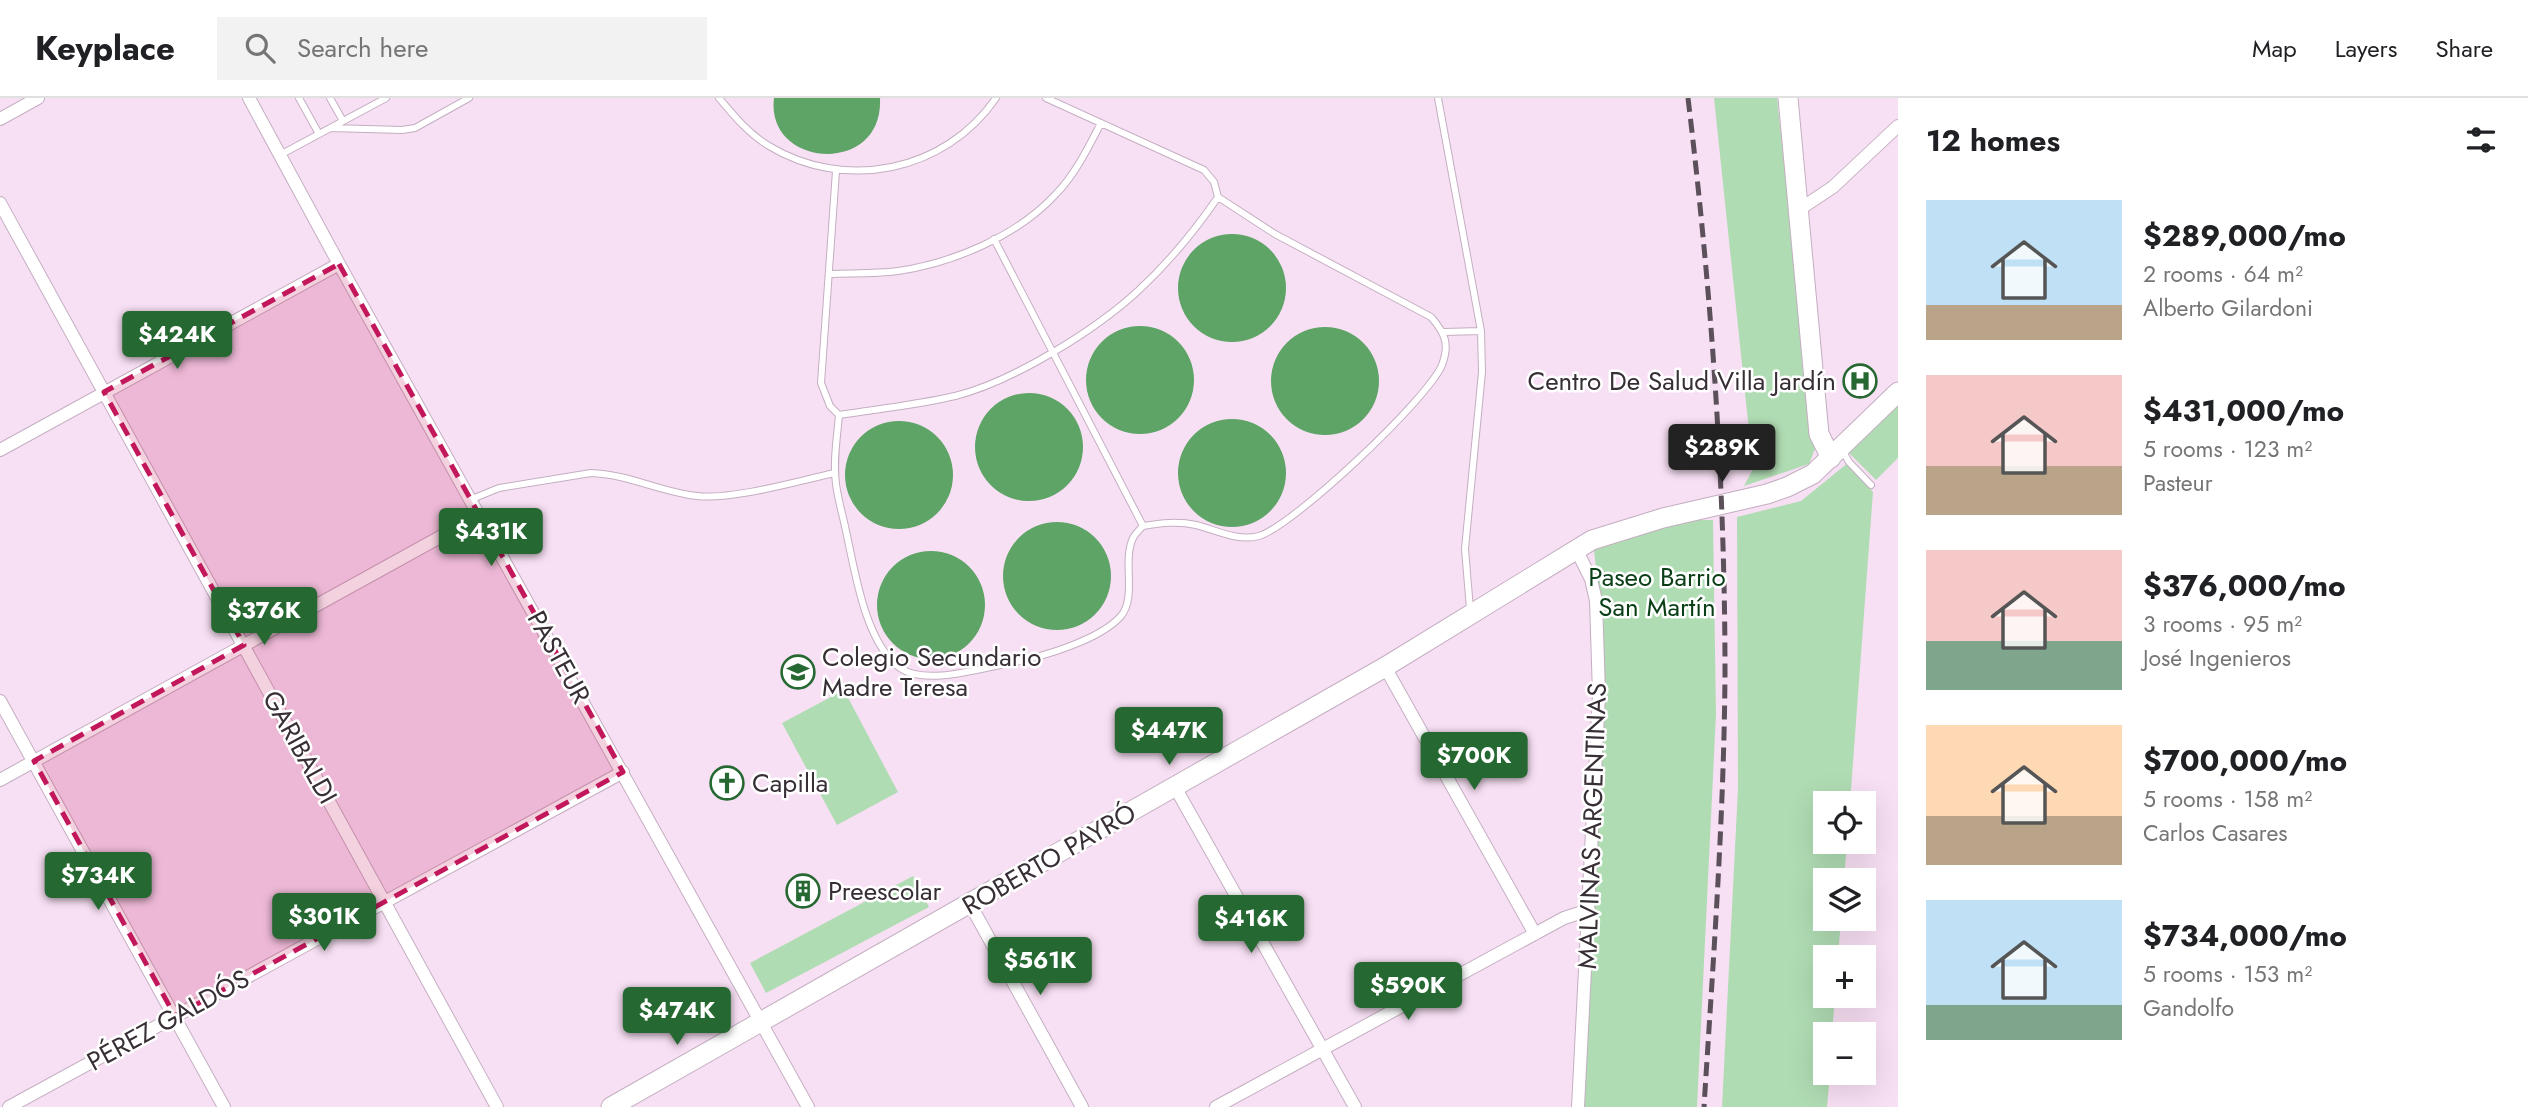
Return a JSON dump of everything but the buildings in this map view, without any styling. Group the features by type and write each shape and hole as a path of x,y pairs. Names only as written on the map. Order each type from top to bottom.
{"street":[{"path":"0,119 38,98"},
{"name":"PASTEUR","path":"249,98 808,1107"},
{"path":"1788,98 1819,434 1836,453"},
{"path":"1800,209 1833,187 1898,126"},
{"name":"GARIBALDI","path":"0,204 497,1107"},
{"path":"0,450 339,264"},
{"name":"ROBERTO PAYRÓ","path":"611,1107 1385,667 1584,545 1625,529 1787,487 1814,474 1898,392"},
{"path":"0,780 480,514"},
{"name":"MALVINAS ARGENTINAS","path":"1578,1107 1599,694 1596,601 1584,545"},
{"path":"1385,667 1535,934"},
{"path":"0,701 224,1107"},
{"name":"PÉREZ GALDÓS","path":"9,1107 623,772"},
{"path":"1175,787 1355,1107"},
{"path":"970,904 1082,1107"},
{"path":"1216,1107 1564,918 1589,910"}],"lane":[{"path":"299,98 319,134"},
{"path":"330,98 343,121"},
{"path":"280,155 386,98"},
{"path":"331,128 415,128 469,98"},
{"path":"719,98 740,123 768,146 801,162 836,171 877,171 917,161 954,142 984,115 996,98"},
{"path":"839,415 834,458 836,485 856,577 870,623 885,651 901,668 916,674 952,674 1041,657 1105,630 1124,614 1129,590 1127,560 1133,538 1143,526 1167,522 1194,525 1238,537 1256,537 1273,531 1333,482 1419,399 1442,366 1446,344 1444,331 1431,317 1276,234 1218,197 1214,182 1204,170 1046,98"},
{"path":"1438,98 1481,331 1482,372 1465,550 1471,616"},
{"path":"829,274 909,269 941,262 994,239 1033,216 1056,195 1085,154 1101,123"},
{"path":"836,171 821,383 830,406 839,415"},
{"path":"839,415 956,396 991,383 1051,352 1095,324 1139,290 1202,220 1218,197"},
{"path":"994,239 1143,526"},
{"path":"1444,331 1481,331"},
{"path":"1836,453 1849,462 1871,485"},
{"path":"472,499 499,488 591,473 603,473 669,492 720,497 835,473"}],"highlighted area":[{"path":"339,264 623,772 175,1016 34,761 244,645 104,392"}],"green space":[{"path":"1714,98 1777,98 1815,449 1809,464 1744,486 1753,469"},
{"path":"1898,404 1898,458 1876,480 1849,453"},
{"path":"1849,462 1873,492 1851,791 1813,791 1813,854 1846,854 1845,868 1813,868 1813,931 1840,931 1839,945 1813,945 1813,1008 1834,1008 1833,1022 1813,1022 1813,1085 1829,1085 1827,1107 1722,1107 1738,788 1737,517 1801,501"},
{"name":"Paseo Barrio San Martín","path":"1694,520 1713,520 1716,714 1697,1107 1582,1107 1600,602 1594,551 1598,545"},
{"path":"844,690 898,792 837,825 782,723"},
{"path":"913,876 929,907 766,993 750,963"}],"shaded area":[{"path":"774,98 880,98 876,124 864,141 846,151 825,154 805,150 787,139 776,121"},
{"path":"1232,234 1253,238 1270,250 1282,267 1286,288 1282,309 1270,326 1253,338 1232,342 1211,338 1194,326 1182,309 1178,288 1182,267 1194,250 1211,238"},
{"path":"1140,326 1161,330 1178,342 1190,359 1194,380 1190,401 1178,418 1161,430 1140,434 1119,430 1102,418 1090,401 1086,380 1090,359 1102,342 1119,330"},
{"path":"1325,327 1346,331 1363,343 1375,360 1379,381 1375,402 1363,419 1346,431 1325,435 1304,431 1287,419 1275,402 1271,381 1275,360 1287,343 1304,331"},
{"path":"1029,393 1050,397 1067,409 1079,426 1083,447 1079,468 1067,485 1050,497 1029,501 1008,497 991,485 979,468 975,447 979,426 991,409 1008,397"},
{"path":"1232,419 1253,423 1270,435 1282,452 1286,473 1282,494 1270,511 1253,523 1232,527 1211,523 1194,511 1182,494 1178,473 1182,452 1194,435 1211,423"},
{"path":"899,421 920,425 937,437 949,454 953,475 949,496 937,513 920,525 899,529 878,525 861,513 849,496 845,475 849,454 861,437 878,425"},
{"path":"1057,522 1078,526 1095,538 1107,555 1111,576 1107,597 1095,614 1078,626 1057,630 1036,626 1019,614 1007,597 1003,576 1007,555 1019,538 1036,526"},
{"path":"931,551 952,555 969,567 981,584 985,605 981,626 969,643 952,655 931,659 910,655 893,643 881,626 877,605 881,584 893,567 910,555"}],"railway":[{"path":"1688,98 1715,385 1724,601 1723,782 1704,1107"}],"place":[{"name":"Centro De Salud Villa Jardín","path":"1860,381"},
{"name":"Colegio Secundario Madre Teresa","path":"798,672"},
{"name":"Capilla","path":"727,783"},
{"name":"Preescolar","path":"803,891"}]}
